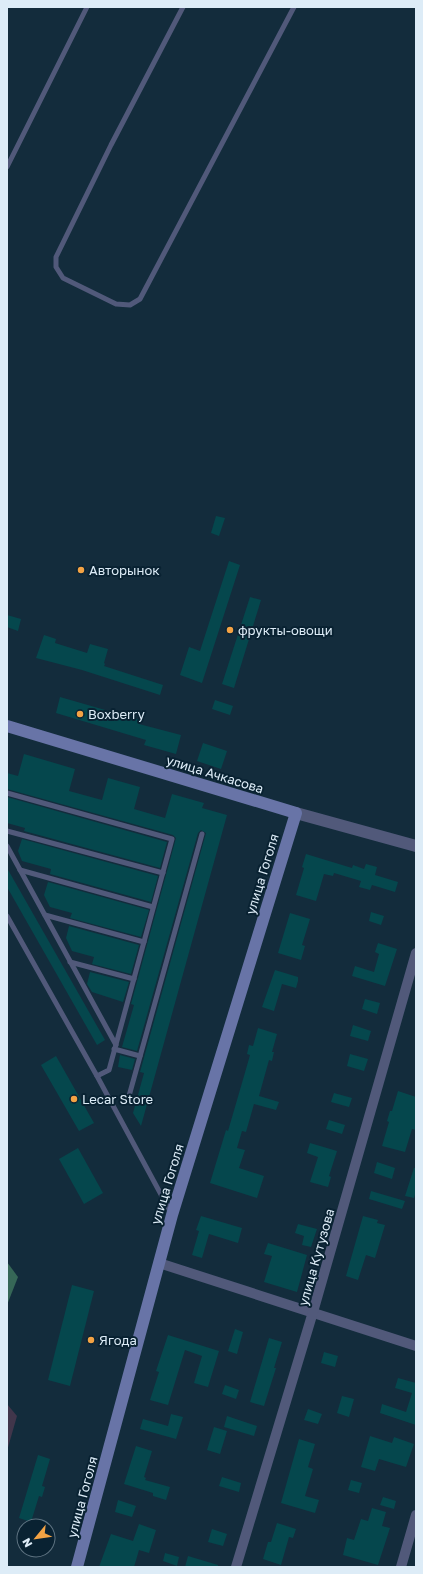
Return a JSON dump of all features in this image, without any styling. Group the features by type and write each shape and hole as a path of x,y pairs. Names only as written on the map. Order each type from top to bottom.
{"main road":[{"name":"улица Ачкасова","path":"7,726 296,813"},
{"name":"улица Гоголя","path":"77,1567 172,1215 296,813"}],"street":[{"name":"улица Ачкасова","path":"296,813 416,846"},
{"name":"улица Кутузова","path":"236,1567 313,1312 416,953"},
{"path":"159,1263 416,1346"},
{"path":"401,1567 416,1515"}],"lane":[{"path":"7,167 87,7"},
{"path":"183,7 111,145 56,257 56,268 63,278 116,304 130,305 140,299 294,7"},
{"path":"7,793 172,839 109,1070 98,1076"},
{"path":"7,831 163,873"},
{"path":"129,1096 202,834"},
{"path":"7,846 115,1047 140,1056"},
{"path":"20,870 153,907"},
{"path":"44,915 144,942"},
{"path":"7,916 98,1076 172,1215"},
{"path":"70,962 134,979"}],"shaded area":[{"path":"7,1262 18,1277 7,1305"},
{"path":"7,1404 17,1416 7,1451"}],"building":[{"path":"216,516 225,518 219,536 211,533"},
{"path":"229,561 240,565 202,683 180,675 189,647 200,651"},
{"path":"250,597 261,600 234,688 222,684"},
{"path":"7,615 21,619 18,631 7,627"},
{"path":"44,635 56,639 55,643 87,653 90,644 108,649 104,666 163,685 160,695 82,670 36,658"},
{"path":"60,697 140,720 139,724 181,735 176,754 144,745 146,740 56,713"},
{"path":"215,700 233,706 230,715 212,709"},
{"path":"203,743 227,751 221,769 197,761"},
{"path":"24,754 75,769 69,791 102,800 108,778 140,787 134,809 165,818 172,794 204,803 202,808 227,815 141,1126 133,1113 144,1073 140,1072 206,833 201,830 198,833 137,1051 122,1047 134,1005 131,1004 176,838 173,835 7,789 7,773 18,776"},
{"path":"7,797 167,842 160,868 24,831 25,828 7,823"},
{"path":"22,839 158,876 151,902 50,874 51,869 22,861 18,851"},
{"path":"306,854 352,868 353,865 364,869 366,864 377,867 375,875 398,882 395,892 372,885 370,890 359,887 361,881 334,873 333,876 324,874 316,901 296,895 304,868 302,867"},
{"path":"7,868 105,1040 97,1045 7,887"},
{"path":"48,882 149,910 141,937 70,918 72,913 50,907 44,895"},
{"path":"371,912 384,916 381,925 369,921"},
{"path":"290,913 310,919 302,945 305,946 301,960 278,953"},
{"path":"69,926 139,945 131,974 92,964 94,957 72,951 66,938"},
{"path":"378,943 397,949 385,986 352,976 355,966 374,972 379,954 375,952"},
{"path":"275,970 298,977 298,981 296,988 282,984 274,1011 262,1007"},
{"path":"90,972 129,982 123,1002 92,992 87,984"},
{"path":"365,999 380,1003 377,1014 362,1009"},
{"path":"353,1025 371,1031 368,1041 350,1036"},
{"path":"258,1028 277,1034 272,1052 274,1052 272,1061 269,1060 259,1096 279,1102 276,1110 254,1104 246,1132 242,1131 237,1148 245,1150 239,1168 264,1176 257,1198 210,1183 226,1130 228,1131 250,1055 247,1054 249,1045 253,1046"},
{"path":"350,1054 368,1059 364,1071 347,1066"},
{"path":"120,1055 135,1059 132,1070 118,1067"},
{"path":"56,1056 94,1123 79,1131 41,1065"},
{"path":"398,1091 416,1097 416,1130 412,1129 405,1152 382,1146 389,1122 387,1121 390,1111 392,1111"},
{"path":"334,1093 352,1098 349,1107 331,1102"},
{"path":"329,1120 345,1125 342,1134 326,1129"},
{"path":"310,1143 337,1151 329,1176 331,1177 328,1187 310,1182 318,1157 307,1153"},
{"path":"78,1148 103,1193 84,1204 59,1159"},
{"path":"377,1162 395,1168 392,1179 374,1173"},
{"path":"414,1168 416,1168 416,1192 414,1198 405,1196"},
{"path":"371,1191 405,1201 402,1209 369,1199"},
{"path":"201,1216 242,1228 238,1243 209,1234 202,1258 192,1255 199,1231 196,1230"},
{"path":"363,1216 378,1220 377,1223 385,1225 375,1258 366,1255 358,1280 346,1276"},
{"path":"298,1224 317,1229 311,1247 302,1245 304,1236 295,1233"},
{"path":"268,1243 307,1255 297,1292 264,1282 272,1256 264,1254"},
{"path":"72,1285 94,1291 70,1386 48,1380"},
{"path":"235,1329 243,1332 237,1354 228,1351"},
{"path":"168,1335 219,1351 208,1387 194,1383 202,1356 185,1350 168,1405 150,1400 159,1372 156,1371"},
{"path":"269,1338 282,1342 274,1368 276,1368 264,1406 250,1402"},
{"path":"324,1352 338,1356 335,1367 321,1363"},
{"path":"398,1378 416,1383 416,1425 380,1413 382,1404 406,1412 412,1393 395,1388"},
{"path":"225,1385 239,1390 236,1399 222,1394"},
{"path":"342,1396 354,1399 349,1417 337,1413"},
{"path":"308,1409 322,1414 318,1424 304,1420"},
{"path":"171,1414 183,1417 176,1439 140,1429 143,1419 168,1426"},
{"path":"227,1416 257,1426 254,1436 224,1427"},
{"path":"214,1427 227,1431 220,1454 207,1450"},
{"path":"370,1436 392,1443 394,1437 414,1444 406,1467 379,1459 375,1471 361,1467"},
{"path":"299,1439 315,1444 308,1467 313,1469 305,1496 319,1500 315,1513 281,1503"},
{"path":"136,1446 152,1451 144,1477 146,1478 145,1480 170,1487 166,1500 153,1496 153,1493 124,1484"},
{"path":"38,1455 50,1459 42,1486 45,1487 42,1497 39,1496 32,1518 19,1518"},
{"path":"222,1477 241,1483 239,1492 219,1486"},
{"path":"351,1480 362,1483 359,1493 348,1490"},
{"path":"383,1497 396,1501 394,1509 380,1505"},
{"path":"118,1500 136,1506 132,1517 115,1512"},
{"path":"372,1508 386,1512 382,1526 390,1528 378,1565 343,1555 347,1538 354,1540 361,1519 368,1521"},
{"path":"277,1523 296,1529 293,1538 289,1537 281,1565 263,1559 268,1542 271,1542"},
{"path":"139,1524 156,1530 149,1553 139,1550 134,1567 99,1567 111,1534 133,1541"},
{"path":"212,1529 227,1534 223,1546 208,1542"},
{"path":"165,1553 179,1557 177,1566 163,1561"},
{"path":"188,1556 218,1565 218,1567 185,1567"}],"place":[{"name":"Авторынок","path":"81,570"},
{"name":"фрукты-овощи","path":"230,630"},
{"name":"Boxberry","path":"80,714"},
{"name":"Lecar Store","path":"74,1099"},
{"name":"Ягода","path":"91,1340"}]}
